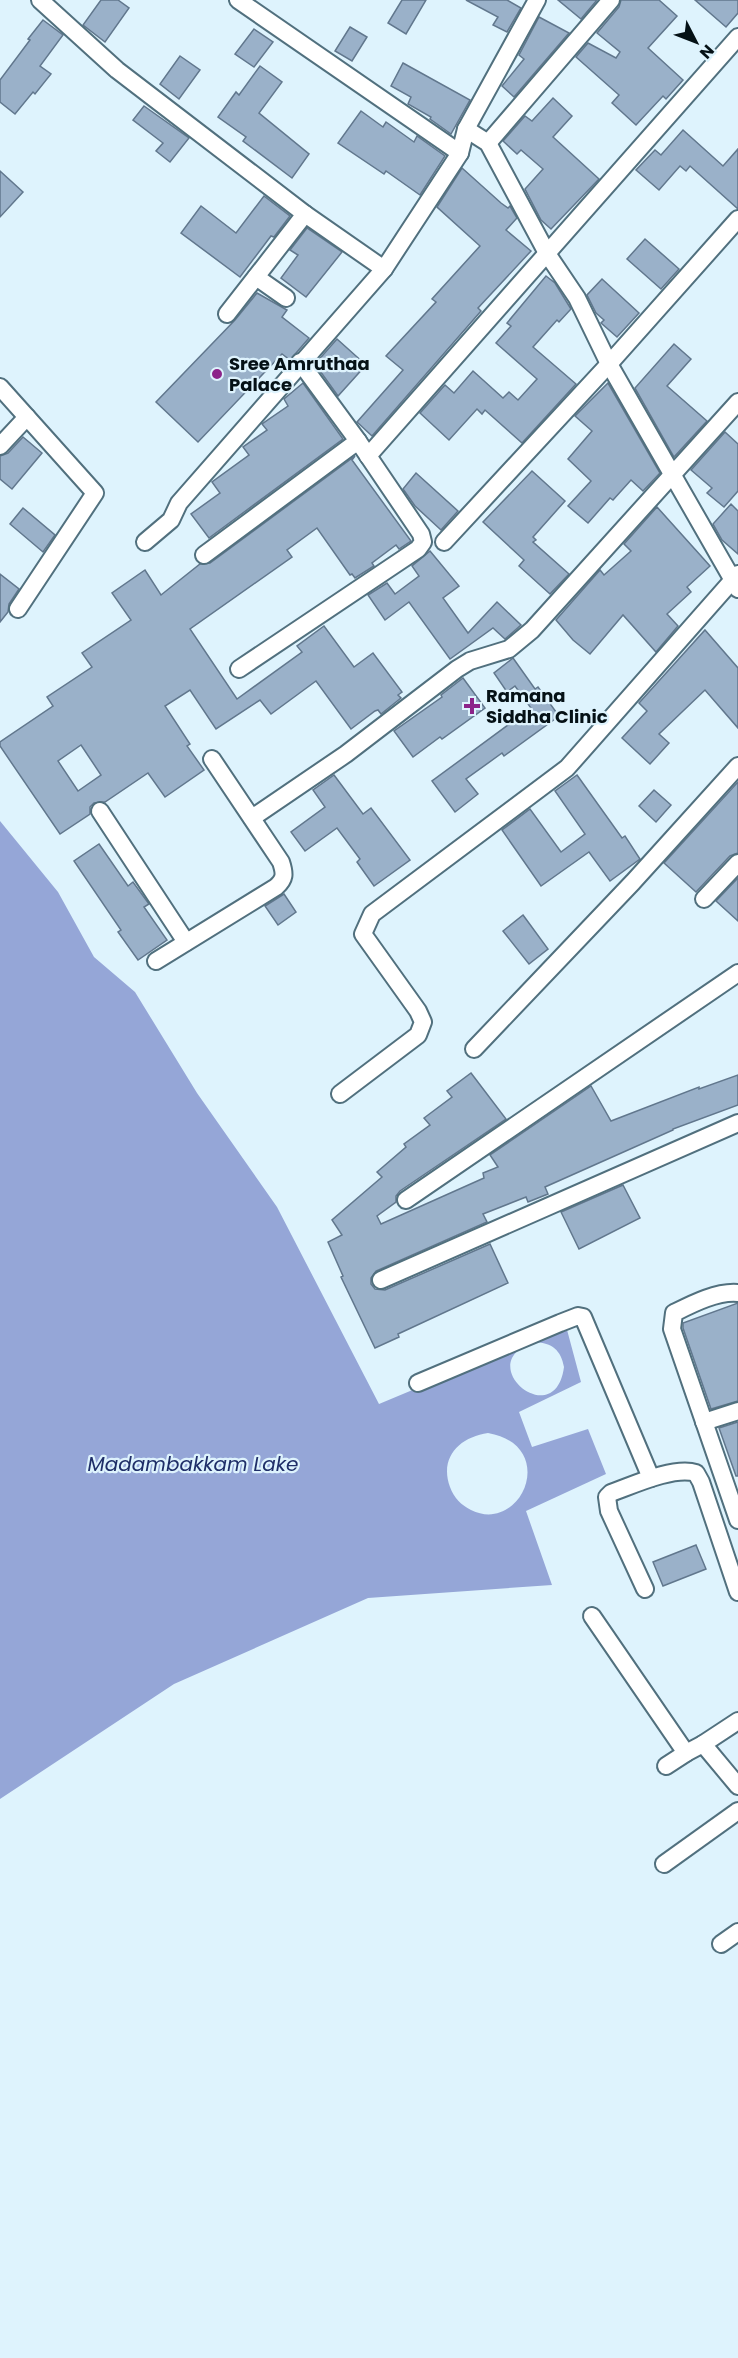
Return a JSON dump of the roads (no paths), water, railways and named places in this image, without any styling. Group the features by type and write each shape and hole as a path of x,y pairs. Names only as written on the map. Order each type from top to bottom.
{"street":[{"path":"40,0 117,70 305,214 384,268"},
{"path":"238,0 460,153"},
{"path":"145,542 171,520 179,503 384,268 460,153 466,129 537,0"},
{"path":"488,143 611,0"},
{"path":"368,456 548,255 738,37"},
{"path":"340,1094 418,1035 423,1022 418,1011 363,934 372,914 567,768 736,581 609,364 577,298 548,255 488,143 466,129"},
{"path":"227,314 305,214"},
{"path":"444,542 609,364 738,219"},
{"path":"256,277 286,298"},
{"path":"239,669 418,549 423,542 421,534 358,441 300,362"},
{"path":"0,387 94,493 18,609"},
{"path":"252,818 346,754 457,669 470,661 508,649 532,630 738,402"},
{"path":"0,446 27,417"},
{"path":"204,555 358,441"},
{"path":"156,961 276,887 283,881 285,875 281,862 212,759"},
{"path":"474,1049 633,882 738,766"},
{"path":"100,811 186,942"},
{"path":"704,899 738,863"},
{"path":"406,1200 738,973"},
{"path":"381,1280 738,1122"},
{"path":"738,1293 729,1292 689,1305 674,1313 672,1329 738,1520"},
{"path":"418,1383 578,1316 583,1317 651,1478"},
{"path":"704,1422 738,1411"},
{"path":"645,1589 609,1511 607,1497 611,1493 651,1478 687,1470 696,1473 701,1482 738,1592"},
{"path":"592,1616 686,1754"},
{"path":"666,1766 738,1721"},
{"path":"703,1744 738,1786"},
{"path":"664,1864 738,1812"},
{"path":"721,1944 738,1932"}],"water":[{"name":"Madambakkam Lake","path":"0,821 58,892 94,957 135,992 197,1093 277,1207 379,1404 566,1326 581,1382 519,1412 532,1447 588,1429 606,1474 526,1511 552,1585 368,1598 174,1684 0,1799","holes":["535,1342 555,1348 561,1356 564,1367 557,1386 546,1395 533,1394 521,1388 513,1377 510,1364 517,1352","488,1433 510,1441 523,1454 527,1470 525,1486 517,1500 505,1510 489,1514 471,1510 461,1503 452,1491 447,1476 447,1466 454,1450 469,1439"]}],"place":[{"name":"Sree Amruthaa Palace","path":"217,374"},
{"name":"Ramana Siddha Clinic","path":"472,706"}]}
